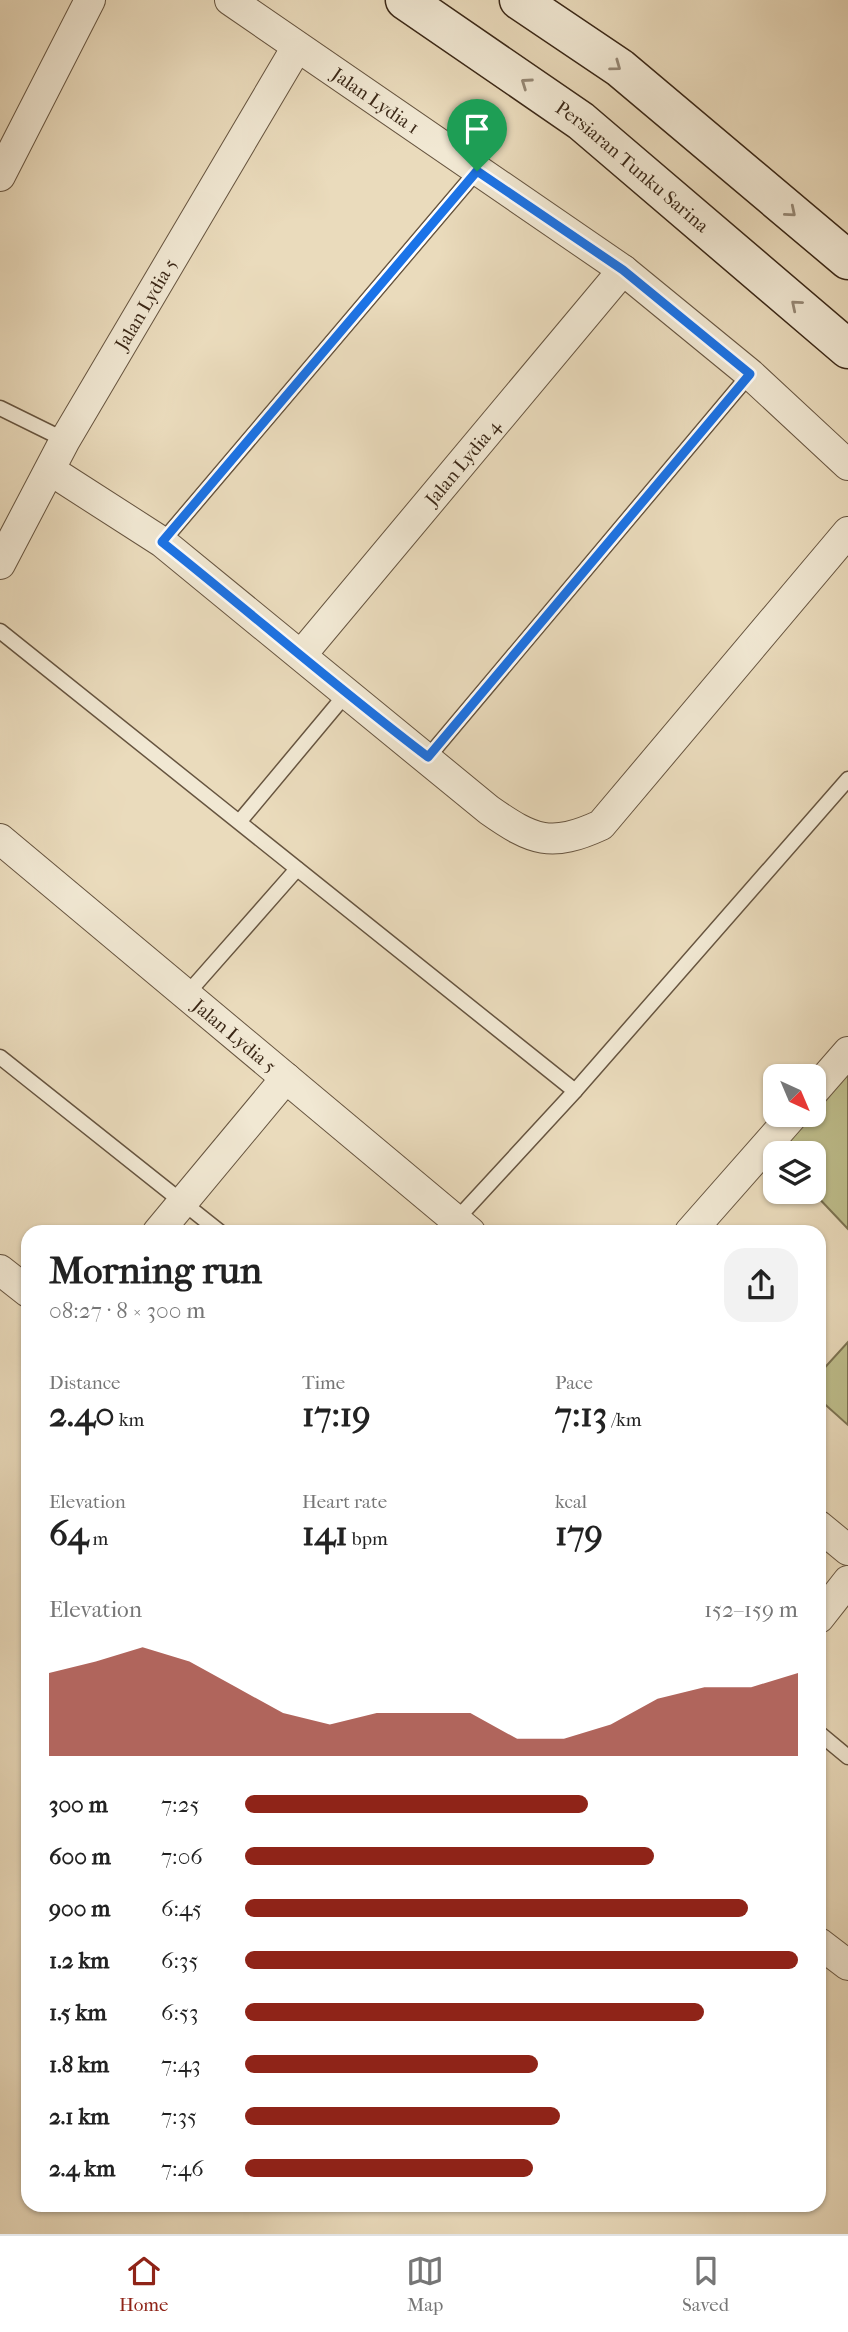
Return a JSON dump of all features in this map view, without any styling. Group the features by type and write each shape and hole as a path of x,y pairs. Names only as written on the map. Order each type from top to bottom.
{"street":[{"path":"0,176 90,0"},
{"name":"Jalan Lydia 1","path":"230,0 623,270 750,374 848,465"},
{"name":"Persiaran Tunku Sarina","path":"405,0 581,121 848,349"},
{"path":"519,0 620,68 848,260"},
{"name":"Jalan Lydia 5","path":"0,564 65,440 297,47"},
{"name":"Jalan Lydia 4","path":"302,654 623,270"},
{"path":"50,470 162,542 302,654 346,694 428,757 489,810 523,833 549,841 573,838 601,825 848,532"},
{"name":"Jalan Lydia 5","path":"0,839 462,1225"},
{"path":"826,1077 848,1052"},
{"path":"164,1225 286,1078"},
{"path":"696,1225 782,1127"},
{"path":"0,1270 21,1286"},
{"path":"826,1532 848,1550"},
{"path":"826,1609 848,1581"},
{"path":"826,1948 848,1965"}],"lane":[{"path":"162,542 477,171"},
{"path":"428,757 750,374"},
{"path":"0,408 65,440"},
{"path":"0,631 575,1091"},
{"path":"240,821 346,694"},
{"path":"464,1225 575,1091 848,779"},
{"path":"186,995 297,869"},
{"path":"0,1057 211,1225"},
{"path":"826,1739 848,1757"}],"green space":[{"path":"848,1058 848,1229 824,1204 826,1141 785,1141 793,1127 826,1127 826,1084"},
{"path":"848,1342 848,1425 826,1405 826,1366"}],"route":[{"path":"477,171 623,270 750,374 428,757 346,694 302,654 162,542 477,171"}]}
